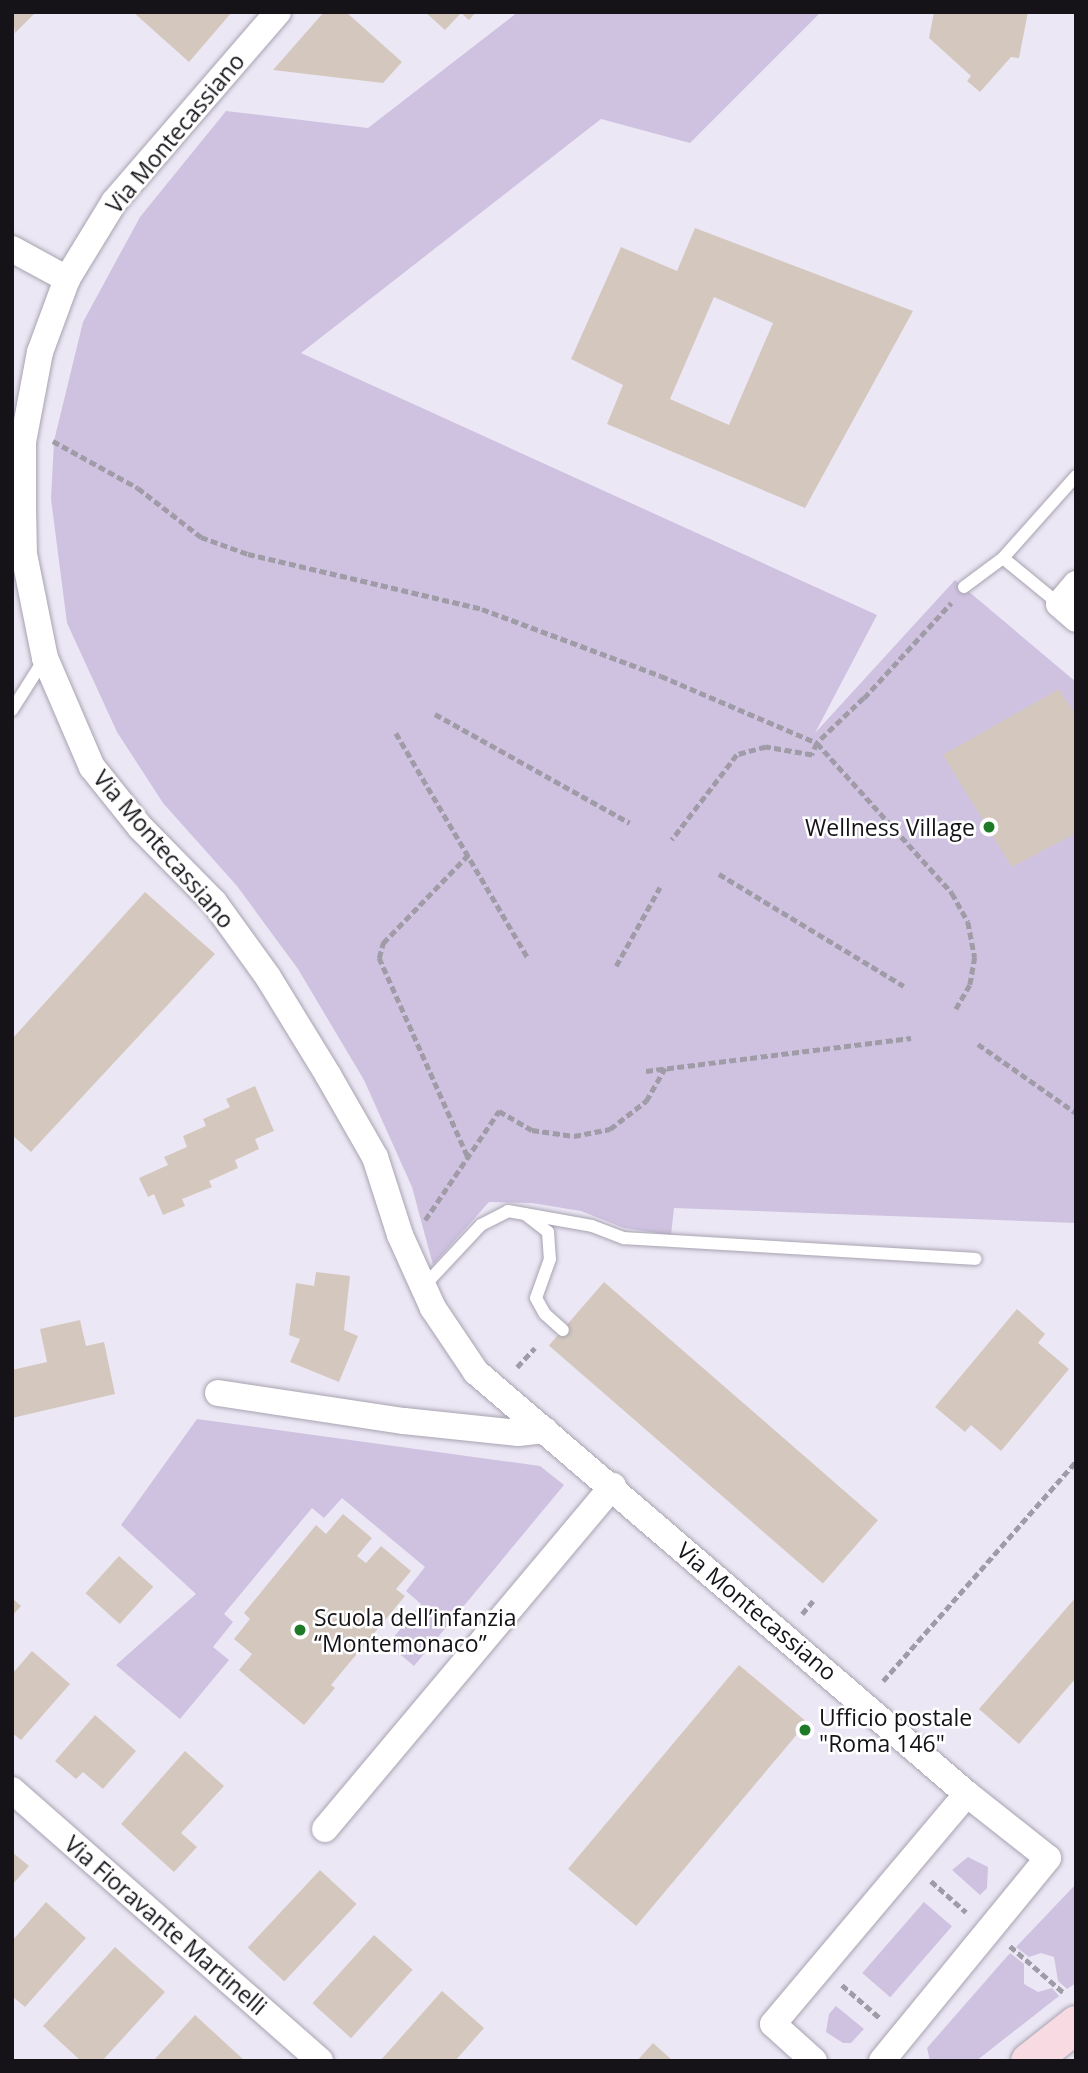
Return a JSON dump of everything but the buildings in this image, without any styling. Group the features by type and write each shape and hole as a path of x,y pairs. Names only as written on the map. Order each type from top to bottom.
{"street":[{"name":"Via Montecassiano","path":"278,12 133,176 68,279 40,352 23,442 24,554 45,658 92,767 140,827 214,902 328,1074 375,1157 400,1235 423,1287 476,1372 613,1486 967,1794 1048,1858 882,2061"},
{"path":"12,249 68,279"},
{"path":"218,1392 404,1422 518,1433 545,1430"},
{"path":"324,1829 613,1486"},
{"name":"Via Fioravante Martinelli","path":"12,1790 320,2061"},
{"path":"814,2061 773,2024 967,1794"},
{"path":"1029,2061 1075,2012"}],"lane":[{"path":"964,587 1003,558 1076,476"},
{"path":"1003,558 1070,602"},
{"path":"12,710 45,658"},
{"path":"423,1287 481,1225 508,1211 649,1241 975,1259"},
{"path":"525,1213 548,1232 550,1259 536,1298 545,1314 563,1330"}],"path":[{"path":"49,439 138,488 201,537 248,554 482,608 637,666 817,743 952,893 968,922 975,957 970,985 956,1009"},
{"path":"672,840 737,755 766,747 812,755 817,743 864,698 964,587"},
{"path":"435,714 630,823"},
{"path":"396,733 528,958"},
{"path":"467,1156 379,958 383,943 468,855"},
{"path":"719,874 904,986"},
{"path":"616,966 660,887"},
{"path":"646,1071 911,1038"},
{"path":"978,1044 1076,1113"},
{"path":"422,1225 499,1111 532,1130 574,1136 610,1129 646,1101 665,1069"},
{"path":"517,1367 535,1348"},
{"path":"883,1681 1076,1461"},
{"path":"802,1614 813,1601"},
{"path":"930,1881 972,1917"},
{"path":"1008,1944 1075,2012"},
{"path":"842,1985 884,2021"}],"shaded area":[{"path":"518,12 821,12 690,143 601,119 301,353 877,615 815,733 955,580 1076,682 1076,1223 674,1208 671,1235 624,1228 581,1211 532,1203 489,1202 433,1265 412,1187 364,1080 298,969 237,886 163,803 117,732 67,623 51,499 54,441 83,322 140,217 226,111 368,128"},
{"path":"197,1419 540,1466 564,1485 414,1666 388,1644 421,1604 406,1591 425,1567 342,1498 324,1518 312,1508 224,1614 233,1622 213,1647 229,1660 180,1719 116,1665 196,1594 121,1525"},
{"path":"968,1857 988,1867 987,1888 980,1895 952,1870"},
{"path":"1076,1884 1076,1983 1067,1989 1058,1981 1054,1957 1041,1953 1029,1957 1016,1947"},
{"path":"924,1902 952,1926 890,1997 862,1973"},
{"path":"1010,1953 1024,1964 1024,1984 1038,1992 1052,1988 1059,1996 976,2061 930,2061 927,2048"},
{"path":"836,2006 864,2029 851,2043 843,2043 826,2032 829,2014"}],"place":[{"name":"Wellness Village","path":"989,827"},
{"name":"Scuola dell’infanzia “Montemonaco”","path":"300,1630"},
{"name":"Ufficio postale \"Roma 146\"","path":"805,1730"}]}
